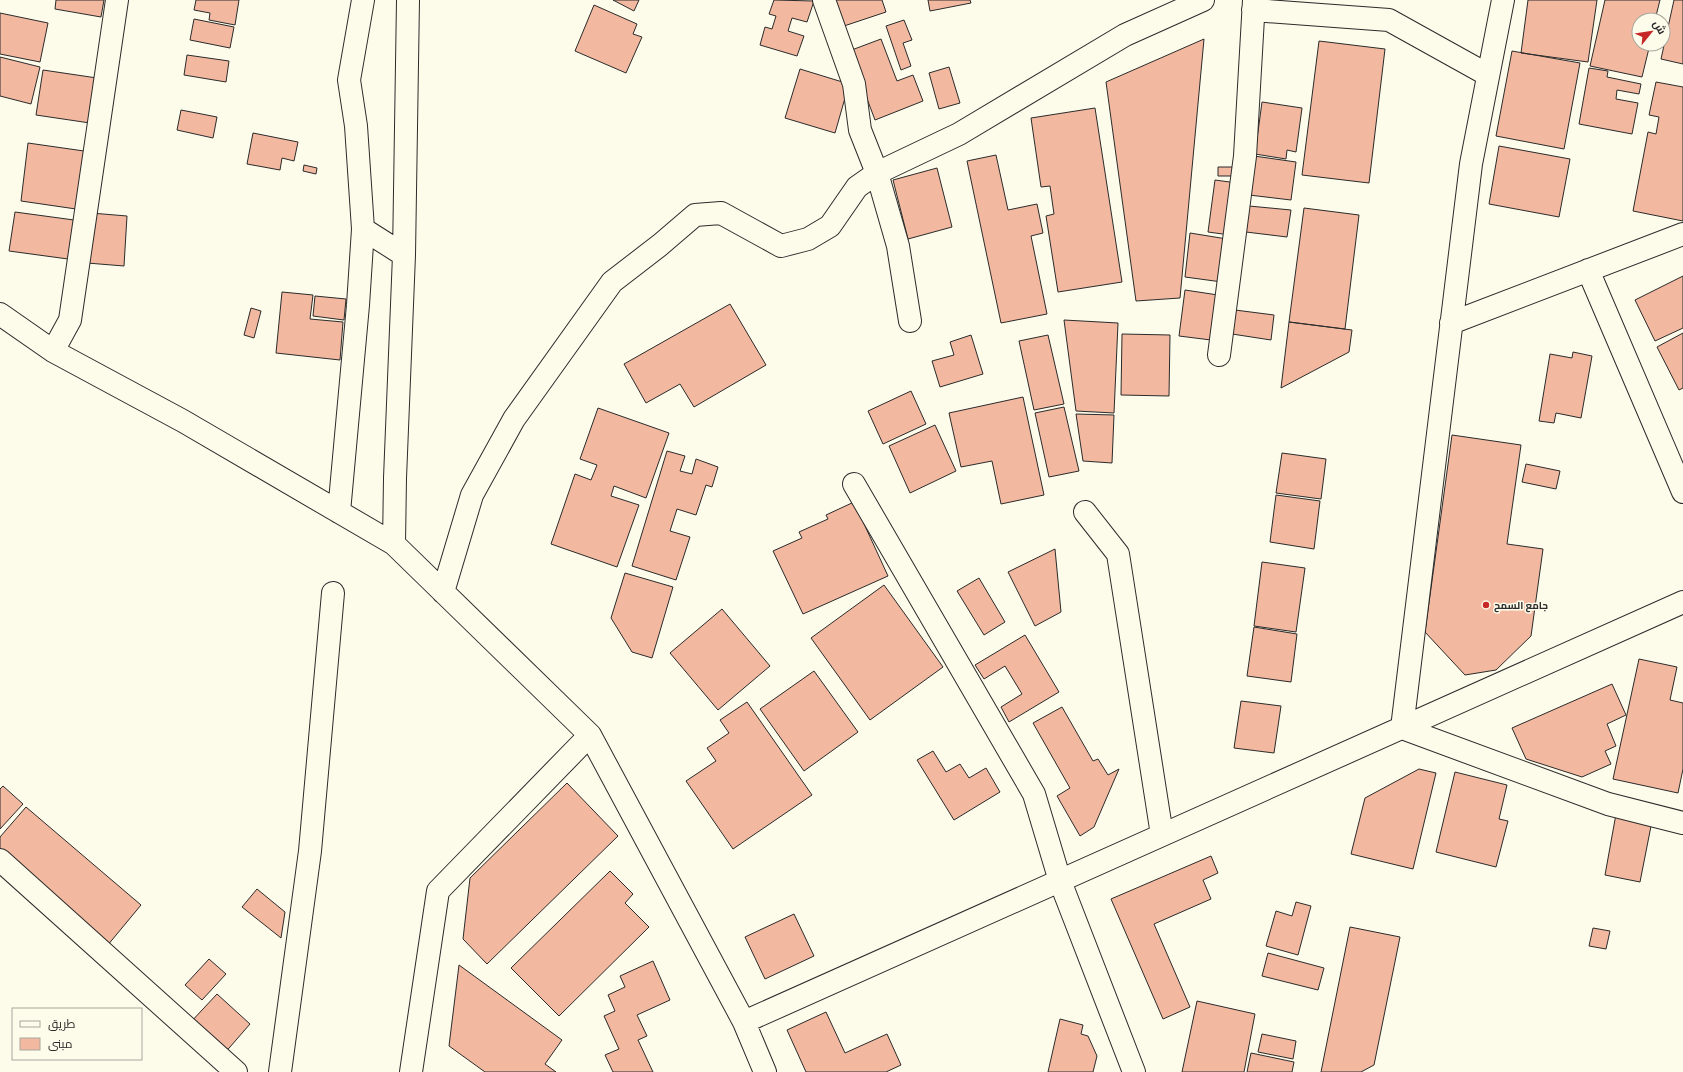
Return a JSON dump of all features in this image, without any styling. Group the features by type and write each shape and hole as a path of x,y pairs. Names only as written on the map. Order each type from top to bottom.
{"street":[{"path":"53,351 70,320 117,0"},
{"path":"338,512 358,305 363,229 356,126 349,80 363,0"},
{"path":"394,544 395,478 404,255 408,0"},
{"path":"824,0 854,84 860,130 877,173 898,246 910,321"},
{"path":"444,592 472,494 514,419 612,282 660,245 695,215 721,213 781,246 808,239 830,226 857,187 877,173 959,134 1125,35 1203,0"},
{"path":"1402,728 1471,164 1503,0"},
{"path":"1219,355 1245,156 1254,5 1389,20 1488,75"},
{"path":"363,229 404,255"},
{"path":"1451,323 1683,234"},
{"path":"1588,270 1683,492"},
{"path":"0,314 53,351 184,421 394,544 590,735 744,1022 765,1072"},
{"path":"854,484 1034,794 1060,881 1134,1072"},
{"path":"1085,512 1118,554 1162,835"},
{"path":"280,1072 310,851 332,593"},
{"path":"744,1022 1683,602"},
{"path":"1402,728 1608,804 1683,823"},
{"path":"412,1072 438,891 590,735"},
{"path":"0,860 236,1072"}],"building":[{"path":"56,0 104,0 101,17 55,9"},
{"path":"196,0 239,0 235,25 209,20 210,13 194,10"},
{"path":"613,0 639,0 634,11"},
{"path":"774,0 814,1 807,22 792,18 788,31 804,36 797,56 760,45 765,27 772,29 776,16 769,14"},
{"path":"831,0 882,0 886,12 841,27"},
{"path":"928,0 970,0 971,3 930,11"},
{"path":"1528,0 1597,0 1588,62 1521,53"},
{"path":"1605,0 1660,0 1657,12 1631,12 1631,52 1648,52 1642,77 1590,66"},
{"path":"1674,0 1683,0 1683,64 1661,59 1663,52 1671,52 1671,14"},
{"path":"594,5 637,24 633,34 642,37 626,73 575,51"},
{"path":"0,13 48,23 40,62 0,54"},
{"path":"194,19 234,27 230,48 190,40"},
{"path":"904,20 912,40 903,43 911,66 901,70 886,26"},
{"path":"881,39 897,81 913,75 923,101 875,120 849,51"},
{"path":"1204,39 1180,298 1136,301 1106,82"},
{"path":"1319,41 1385,49 1369,183 1302,175"},
{"path":"1512,51 1580,63 1564,149 1496,136"},
{"path":"187,55 229,61 226,82 184,75"},
{"path":"0,57 40,67 31,104 0,96"},
{"path":"949,67 960,103 939,109 929,73"},
{"path":"1589,68 1608,71 1607,77 1641,84 1639,94 1617,90 1616,99 1638,103 1632,134 1579,124"},
{"path":"800,69 849,84 835,133 785,118"},
{"path":"43,70 97,78 90,123 36,115"},
{"path":"1656,82 1683,87 1683,221 1633,211 1648,132 1656,134 1659,117 1649,115"},
{"path":"1262,102 1302,108 1296,152 1287,150 1286,159 1255,154"},
{"path":"1095,108 1122,282 1058,292 1046,216 1054,214 1050,186 1041,187 1031,118"},
{"path":"181,110 217,117 213,138 177,130"},
{"path":"253,133 298,142 294,161 282,158 280,170 247,164"},
{"path":"28,143 84,151 76,209 21,201"},
{"path":"1499,146 1570,159 1559,217 1489,204"},
{"path":"996,155 1008,210 1037,204 1043,233 1031,236 1047,314 1001,323 967,161"},
{"path":"1254,156 1296,162 1291,200 1249,195"},
{"path":"304,165 317,168 316,174 303,171"},
{"path":"1218,167 1234,167 1234,176 1218,176"},
{"path":"937,168 952,227 908,239 893,180"},
{"path":"1215,180 1237,183 1230,235 1208,232"},
{"path":"1249,206 1291,210 1287,237 1246,232"},
{"path":"1304,208 1359,215 1345,329 1289,322"},
{"path":"15,212 74,220 68,259 9,251"},
{"path":"91,213 127,216 124,266 87,263"},
{"path":"1190,233 1227,239 1222,282 1185,277"},
{"path":"1683,276 1683,328 1655,341 1635,300"},
{"path":"1185,290 1218,295 1211,340 1179,336"},
{"path":"282,292 313,295 310,319 343,322 340,360 276,353"},
{"path":"315,296 346,299 344,320 313,316"},
{"path":"730,304 766,365 694,407 680,384 646,403 624,364"},
{"path":"251,308 261,311 254,338 244,335"},
{"path":"1235,310 1274,315 1271,340 1232,334"},
{"path":"1064,320 1118,323 1114,413 1076,411"},
{"path":"1289,322 1352,330 1349,352 1281,388"},
{"path":"1683,333 1683,388 1679,390 1657,347"},
{"path":"1122,334 1170,335 1169,396 1121,395"},
{"path":"971,335 983,374 940,387 932,361 954,355 950,342"},
{"path":"1048,335 1064,404 1034,410 1019,341"},
{"path":"1573,352 1592,356 1581,418 1556,413 1554,423 1539,421 1550,354 1572,358"},
{"path":"911,391 926,424 883,444 868,411"},
{"path":"1023,397 1044,495 1001,504 992,461 961,467 949,413"},
{"path":"1064,407 1079,471 1049,477 1035,413"},
{"path":"598,408 669,433 646,498 614,486 611,496 639,505 617,567 551,544 575,474 591,480 597,465 580,459"},
{"path":"1076,414 1114,415 1112,463 1083,461"},
{"path":"935,425 956,471 910,493 889,446"},
{"path":"1452,435 1521,445 1507,544 1543,549 1531,636 1496,670 1465,675 1425,632"},
{"path":"667,451 685,456 680,471 692,474 696,459 718,467 712,487 706,485 696,515 677,509 670,531 690,537 676,580 632,566"},
{"path":"1282,453 1326,459 1321,499 1276,493"},
{"path":"1526,464 1560,471 1556,489 1522,482"},
{"path":"1276,495 1320,501 1314,549 1270,542"},
{"path":"854,502 888,576 803,614 773,551 802,538 799,532 828,519 826,515"},
{"path":"1055,549 1061,612 1035,626 1008,572"},
{"path":"1262,562 1305,568 1296,632 1254,626"},
{"path":"625,573 673,587 652,658 632,652 611,618"},
{"path":"979,578 1005,622 984,635 957,591"},
{"path":"884,585 943,667 870,720 811,638"},
{"path":"722,609 770,666 718,710 670,653"},
{"path":"1254,627 1297,634 1291,682 1247,676"},
{"path":"1025,635 1059,692 1009,722 1001,707 1022,694 1005,666 984,679 975,665"},
{"path":"1639,659 1677,667 1670,700 1683,703 1683,769 1678,793 1613,779"},
{"path":"814,671 858,732 804,771 760,709"},
{"path":"1612,684 1626,715 1607,724 1616,746 1605,751 1611,764 1582,777 1526,759 1512,728"},
{"path":"1241,701 1281,706 1274,753 1234,748"},
{"path":"747,702 812,795 733,849 686,781 716,761 707,748 729,733 720,720"},
{"path":"1062,707 1093,761 1098,759 1108,775 1119,769 1094,827 1080,836 1057,796 1070,788 1033,723"},
{"path":"933,751 946,772 960,764 969,778 986,768 1000,792 954,820 917,760"},
{"path":"1419,769 1436,773 1413,869 1351,854 1365,798"},
{"path":"1455,772 1507,785 1499,819 1508,821 1496,867 1436,852"},
{"path":"567,783 618,836 487,964 463,939 470,878"},
{"path":"3,786 23,804 0,829 0,789"},
{"path":"26,807 141,905 107,946 0,855 0,837"},
{"path":"1616,814 1652,821 1640,882 1605,875"},
{"path":"1211,856 1218,873 1203,880 1211,899 1154,924 1190,1007 1163,1019 1111,899"},
{"path":"610,871 633,894 625,903 649,927 559,1016 511,968"},
{"path":"257,889 285,912 281,938 242,907"},
{"path":"1296,902 1311,906 1298,955 1266,946 1276,911 1292,916"},
{"path":"794,914 814,956 765,979 745,937"},
{"path":"1350,927 1400,937 1374,1065 1361,1072 1321,1072"},
{"path":"1593,928 1610,931 1606,949 1589,946"},
{"path":"1268,953 1324,968 1318,990 1262,976"},
{"path":"209,959 226,974 202,1000 185,985"},
{"path":"653,961 670,1000 637,1015 647,1036 638,1040 653,1072 613,1072 605,1055 619,1049 604,1016 615,1011 608,995 625,987 620,976"},
{"path":"459,965 562,1040 545,1064 556,1072 485,1072 449,1046"},
{"path":"217,994 250,1024 223,1055 189,1024"},
{"path":"1197,1001 1255,1014 1244,1072 1182,1072"},
{"path":"826,1012 845,1053 887,1034 901,1065 886,1072 806,1072 787,1030"},
{"path":"1060,1019 1083,1025 1081,1034 1088,1036 1097,1056 1093,1072 1048,1072"},
{"path":"1262,1034 1296,1041 1293,1059 1258,1052"},
{"path":"1251,1053 1294,1062 1292,1072 1247,1072"}],"place":[{"name":"جامع السمح","path":"1486,605"}]}
